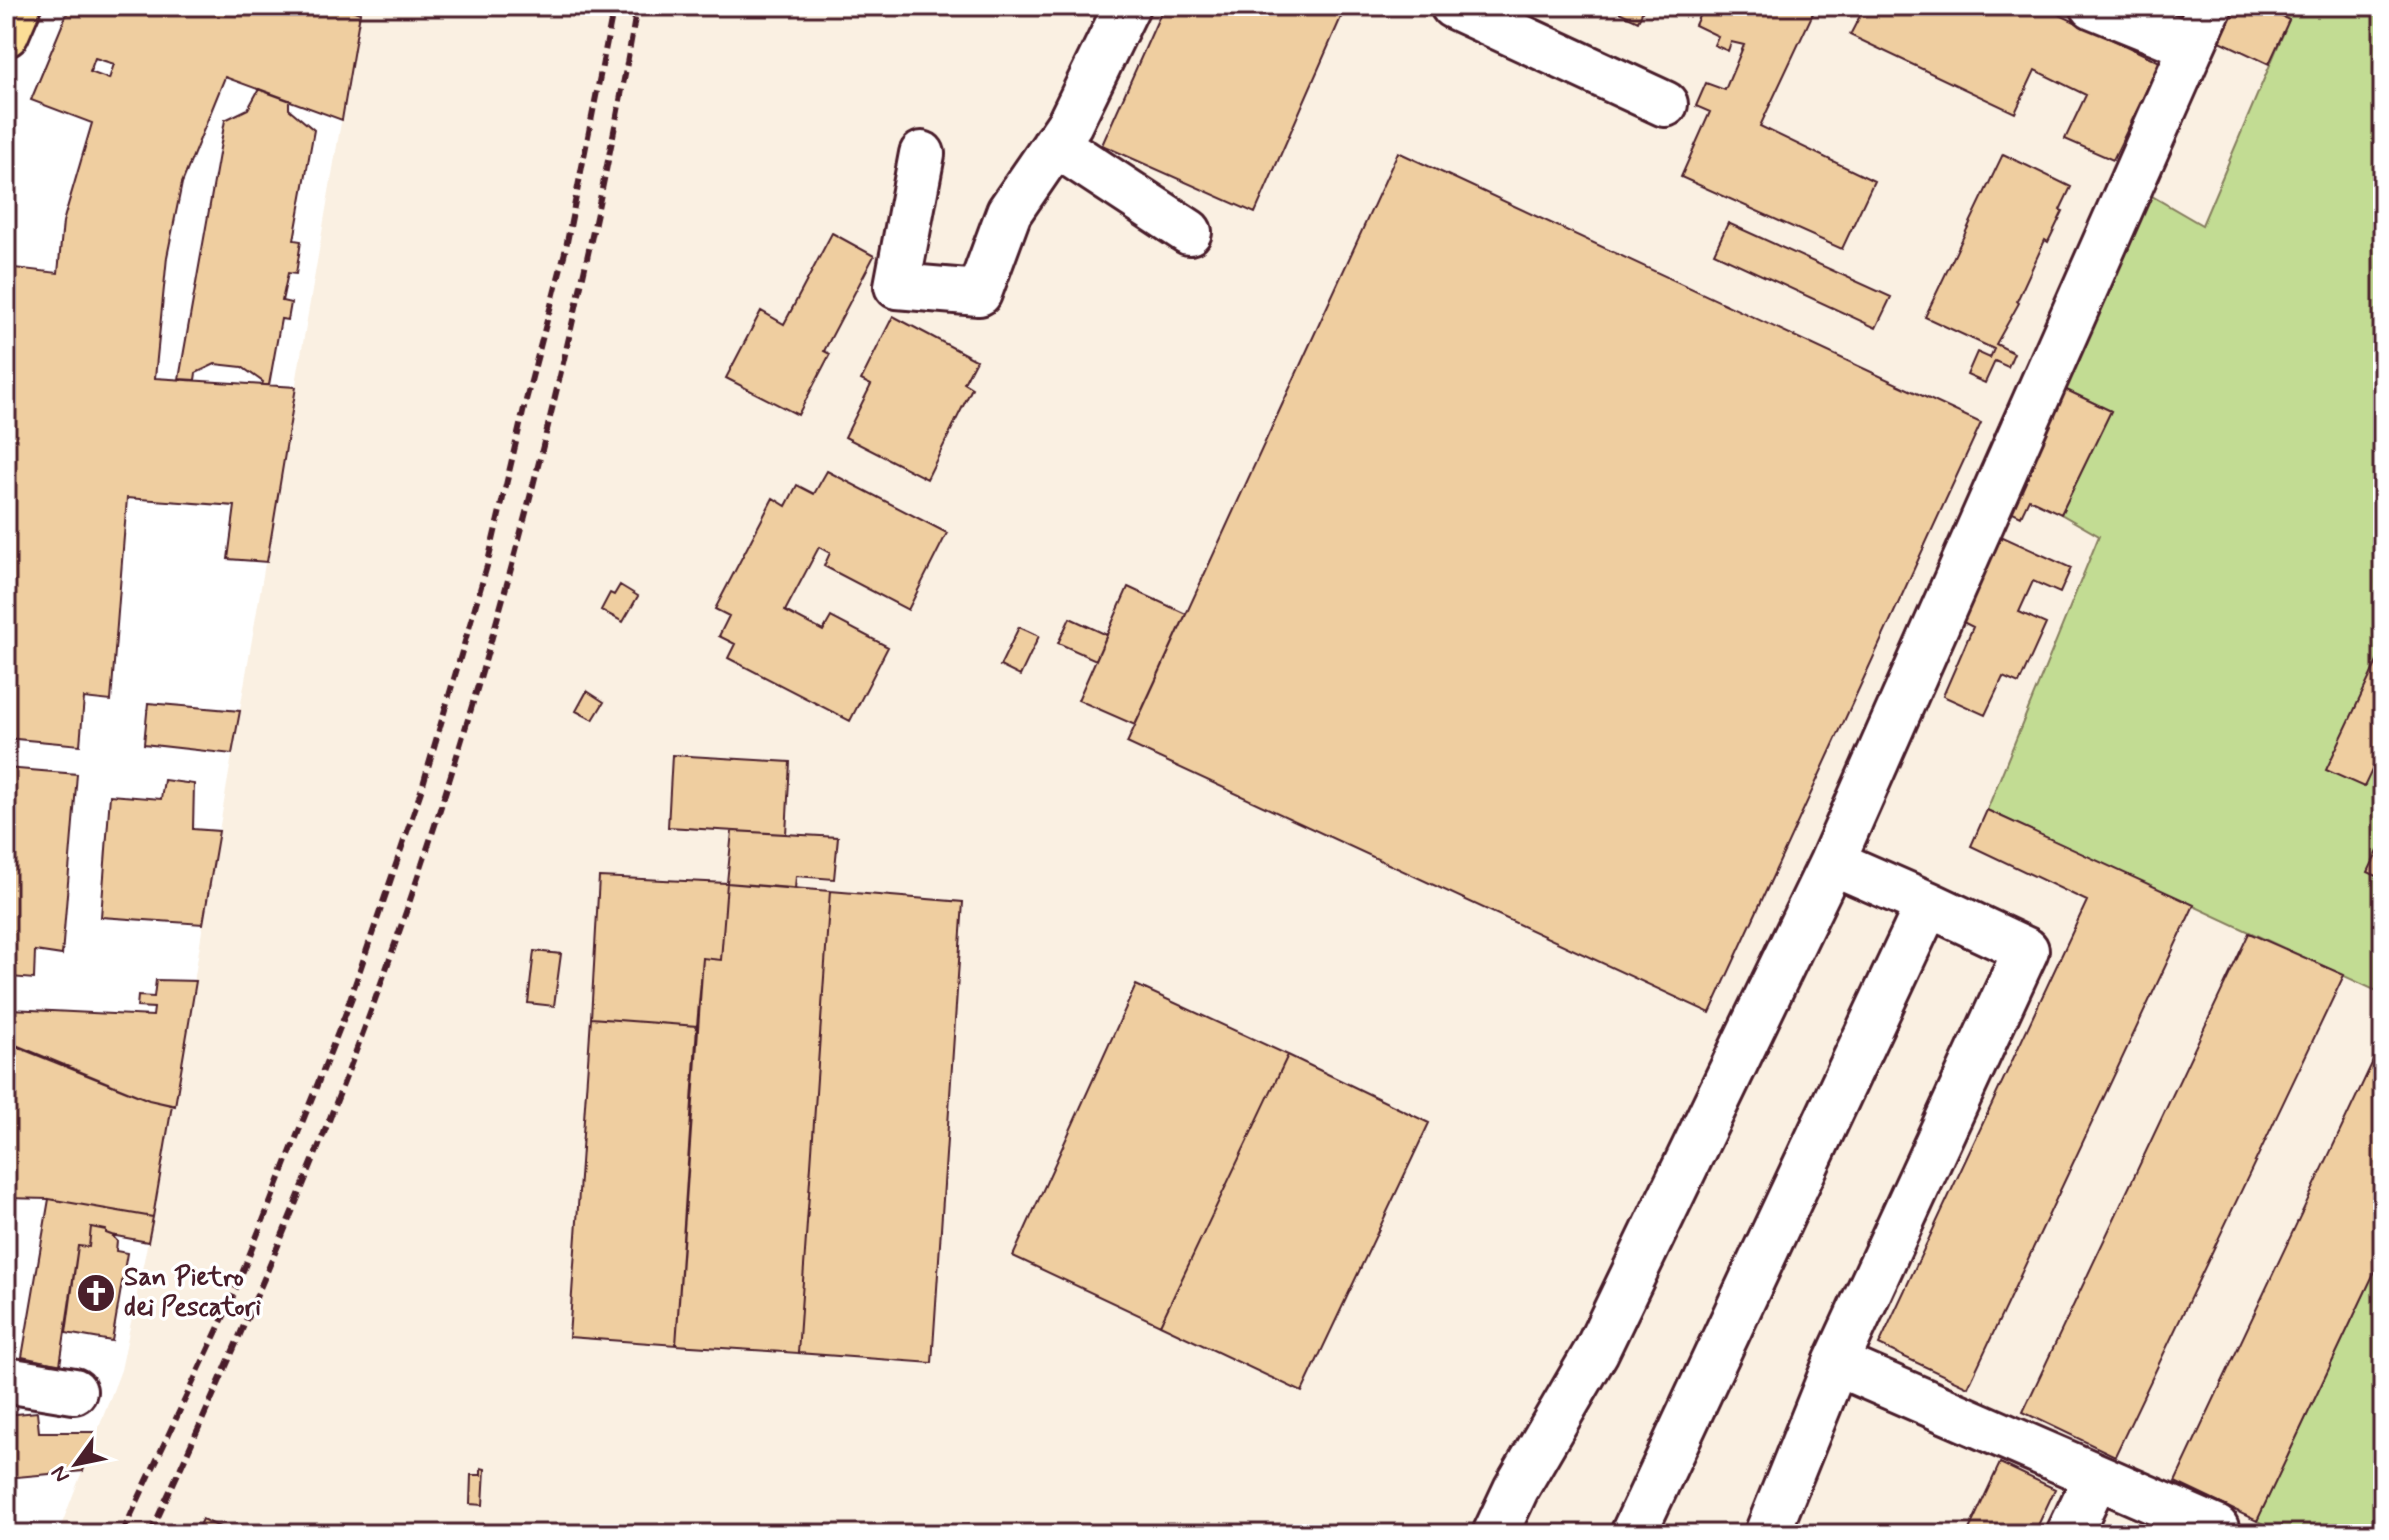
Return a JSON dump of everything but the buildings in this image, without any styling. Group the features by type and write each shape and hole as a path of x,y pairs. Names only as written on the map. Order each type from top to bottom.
{"main road":[{"path":"6,34 18,6"}],"lane":[{"path":"922,154 897,286 979,293 1009,212 1070,123 1127,6"},
{"path":"1453,6 1665,104"},
{"path":"2093,6 2192,46"},
{"path":"1495,1534 1516,1489 1596,1352 1832,862 2210,6"},
{"path":"1055,144 1189,232"},
{"path":"1767,1534 1836,1363 2026,950 1832,862"},
{"path":"1633,1534 1928,904"},
{"path":"1836,1363 2216,1528 2214,1534"},
{"path":"6,1380 74,1391"},
{"path":"2069,1534 2096,1477"}],"shaded area":[{"path":"361,6 2383,6 2383,1534 58,1534 121,1370 153,1217 172,1105 175,1105 203,924"}],"green space":[{"path":"2260,6 2383,6 2383,994 1987,810 2099,536 2061,514 2111,411 2058,386 2150,195 2202,225 2289,20"},
{"path":"2383,1254 2383,1534 2285,1534 2257,1521"}],"railway":[{"path":"348,1005 422,788 487,566 565,252 614,6"},
{"path":"150,1534 259,1290 335,1105 390,958 448,785 546,435 605,177 637,6"},
{"path":"122,1534 231,1301 353,995"}],"place":[{"name":"San Pietro dei Pescatori","path":"96,1293"}]}
